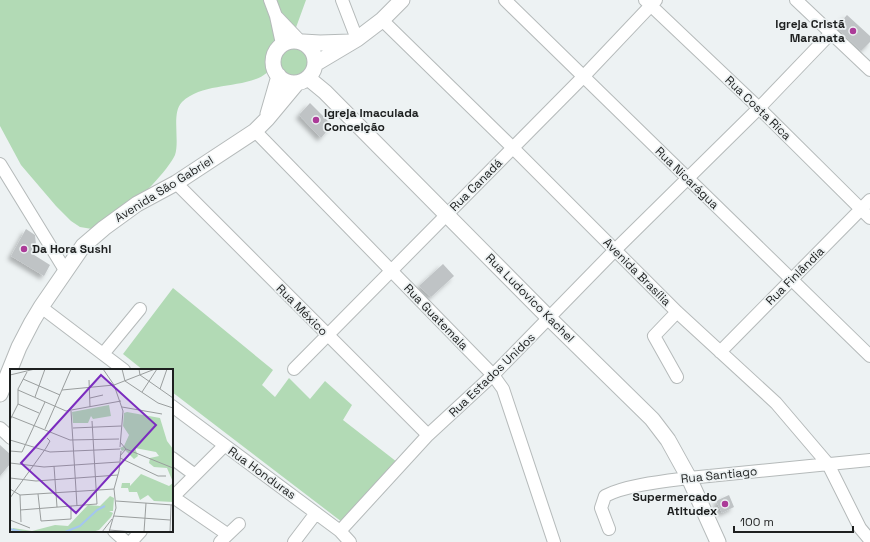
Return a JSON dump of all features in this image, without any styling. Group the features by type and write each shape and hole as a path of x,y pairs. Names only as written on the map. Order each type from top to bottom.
{"main road":[{"path":"315,64 354,40 382,20 402,0"},
{"path":"301,42 310,48 314,55 314,69 302,80 287,82 279,76 273,63 277,49 282,44 288,41 354,40"},
{"name":"Avenida São Gabriel","path":"267,119 279,76"},
{"name":"Avenida São Gabriel","path":"10,369 19,347 41,307 83,246 104,228 137,204 176,183 255,131 302,80"},
{"name":"Rua Ludovico Kachel","path":"302,80 325,92 549,318 652,419 668,440 689,478 718,542"},
{"name":"Avenida São Gabriel","path":"0,394 10,369"}],"street":[{"path":"270,0 276,16 282,44"},
{"path":"342,0 354,40"},
{"name":"Rua Nicarágua","path":"505,0 870,356"},
{"path":"796,0 831,33 867,62"},
{"name":"Rua Canadá","path":"294,369 583,77 650,2"},
{"name":"Rua Costa Rica","path":"650,2 870,218"},
{"path":"276,16 301,42"},
{"name":"Avenida Brasília","path":"382,20 677,312 776,403 828,464 860,528 870,540"},
{"name":"Rua Estados Unidos","path":"340,531 428,436 493,375 615,250 759,108 831,33"},
{"name":"Rua Guatemala","path":"255,131 493,375 503,389 554,542"},
{"path":"0,164 66,270"},
{"name":"Rua México","path":"176,183 428,436"},
{"name":"Rua Finlândia","path":"720,352 870,200"},
{"path":"41,307 123,369"},
{"path":"103,354 140,309"},
{"path":"676,377 654,336 677,312"},
{"name":"Rua Honduras","path":"173,407 340,531 350,542"},
{"path":"0,428 10,437"},
{"path":"224,446 174,494 224,538 239,524"},
{"path":"173,459 195,475"},
{"name":"Rua Santiago","path":"608,530 600,508 605,496 614,491 663,481 870,460"},
{"path":"294,542 316,513"},
{"path":"115,532 126,542"},
{"path":"131,542 140,532"}],"green space":[{"path":"0,0 306,0 290,44 304,47 311,54 312,63 302,78 293,80 284,77 276,65 259,78 247,82 207,89 190,96 182,102 177,113 177,142 175,155 160,176 130,207 120,214 92,229 80,227 71,221 56,206 21,165 0,126"},
{"path":"173,288 273,370 262,385 275,397 289,378 310,399 325,381 352,405 343,420 397,462 342,522 173,393 173,369 142,369 123,354"}],"building":[{"name":"Igreja Cristã Maranata","path":"847,15 870,36 870,42 861,51 836,27"},
{"name":"Igreja Imaculada Conceição","path":"310,103 332,125 321,138 299,115"},
{"name":"Da Hora Sushi","path":"26,229 35,235 36,245 31,253 50,265 44,276 11,256"},
{"path":"443,264 454,276 431,297 419,286"},
{"path":"0,445 10,454 10,464 0,476"},
{"name":"Supermercado Atitudex","path":"729,495 734,507 722,513 716,501"}],"place":[{"name":"Igreja Cristã Maranata","path":"853,31"},
{"name":"Igreja Imaculada Conceição","path":"316,120"},
{"name":"Da Hora Sushi","path":"24,249"},
{"name":"Supermercado Atitudex","path":"725,504"}]}
